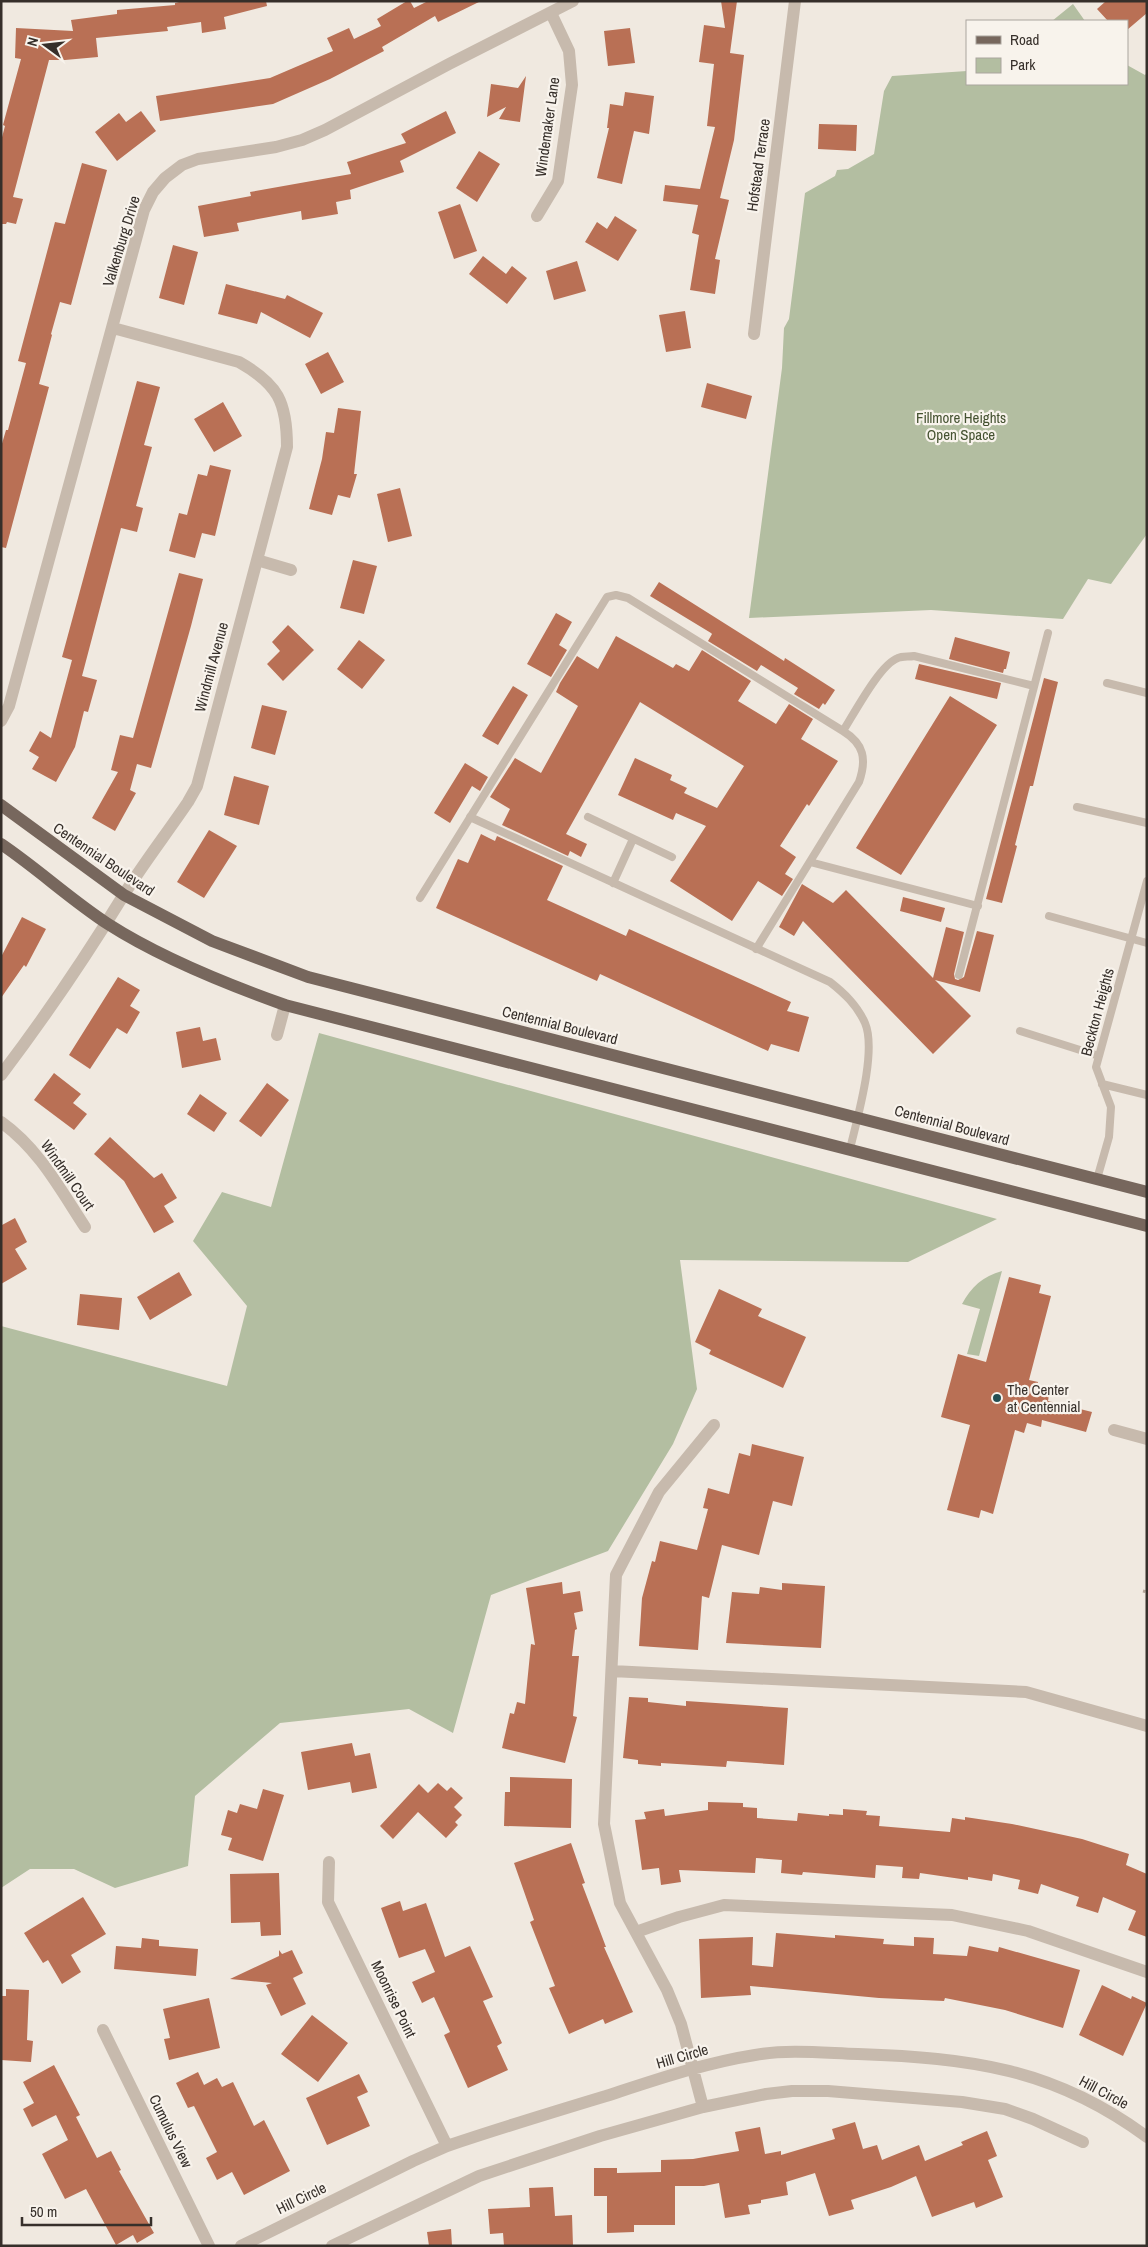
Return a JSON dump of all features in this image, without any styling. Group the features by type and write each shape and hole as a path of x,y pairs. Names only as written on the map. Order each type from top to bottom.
{"main road":[{"name":"Centennial Boulevard","path":"1,805 124,895 212,941 308,977 1147,1192"},
{"path":"1,844 108,924 147,946 250,992 285,1005 1147,1226"}],"street":[{"name":"Valkenburg Drive","path":"1,721 9,706 144,210 153,192 165,178 182,165 198,159 276,147 317,134 573,1"},
{"name":"Hofstead Terrace","path":"754,334 795,1"},
{"name":"Windemaker Lane","path":"536,216 558,181 572,85 569,51 551,13"},
{"name":"Windmill Avenue","path":"1,1075 36,1030 108,924 124,895 197,786 287,447 287,426 282,405 272,386 258,372 239,362 112,328"},
{"path":"257,560 291,570"},
{"path":"277,1035 285,1005"},
{"name":"Windmill Court","path":"1,1122 42,1161 85,1227"},
{"path":"703,2107 681,2024 667,1990 620,1903 604,1824 616,1576 659,1492 714,1426"},
{"path":"1114,1430 1147,1439"},
{"path":"612,1671 1026,1692 1147,1726"},
{"name":"Moonrise Point","path":"329,1862 328,1902 447,2146"},
{"path":"636,1932 679,1917 724,1905 952,1915 1028,1930 1147,1972"},
{"name":"Cumulus View","path":"103,2030 209,2246"},
{"name":"Hill Circle","path":"241,2246 447,2146 692,2069 732,2059 792,2051 917,2057 994,2066 1027,2075 1062,2088 1115,2115 1147,2137"},
{"path":"332,2246 479,2176 600,2136 703,2107 792,2091 902,2096 962,2102 1005,2109 1033,2119 1083,2142"}],"lane":[{"path":"420,898 607,597 616,595 628,598 843,731 855,739 861,749 863,770 859,782 756,948"},
{"path":"960,975 1048,634"},
{"path":"843,731 879,675 887,665 898,658 914,656 1034,686"},
{"path":"1107,683 1147,692"},
{"path":"1077,807 1147,824"},
{"path":"470,817 830,982 847,995 866,1025 869,1046 858,1117 850,1149"},
{"path":"588,818 672,856"},
{"path":"613,882 633,838"},
{"path":"810,862 978,906"},
{"name":"Beckton Heights","path":"1097,1179 1109,1137 1111,1107 1096,1067 1147,881"},
{"path":"1048,916 1147,943"},
{"path":"1020,1031 1099,1056"},
{"path":"1102,1084 1147,1095"}],"green space":[{"path":"1073,4 1084,20 1053,20"},
{"name":"Fillmore Heights Open Space","path":"1128,66 1145,75 1147,73 1147,534 1111,584 1088,579 1063,619 931,610 749,618 782,368 784,328 789,319 805,193 835,176 837,170 848,169 874,154 884,91 892,76 966,71 966,85 1128,85"},
{"path":"319,1033 997,1219 908,1262 680,1260 697,1389 673,1444 608,1551 491,1595 453,1733 409,1709 280,1723 195,1796 188,1866 115,1888 74,1869 30,1869 1,1888 1,1326 227,1386 247,1306 193,1241 222,1192 271,1207"},
{"path":"1002,1271 979,1356 967,1354 980,1309 962,1304 969,1292 978,1283"}],"building":[{"path":"183,1 266,1 267,6 224,17 226,29 202,33 201,22 167,27 168,31 96,38 98,57 49,60 13,197 23,199 16,224 7,222 6,224 1,224 1,141 5,126 3,125 21,59 15,58 16,28 73,31 71,20 117,14 117,10 175,5 175,3"},
{"path":"410,1 414,8 428,1 481,1 438,22 435,16 382,47 384,51 330,79 273,104 160,121 156,96 270,78 333,51 327,38 349,28 354,39 381,26 377,19"},
{"path":"721,1 737,1 730,53 744,55 734,140 720,198 729,200 715,259 720,260 715,294 690,290 699,235 692,233 698,205 663,201 665,185 700,189 715,127 707,126 714,64 699,62 704,25 725,28"},
{"path":"1106,1 1147,1 1147,13 1128,29 1128,20 1107,20 1097,9"},
{"path":"630,28 635,63 608,66 604,31"},
{"path":"526,76 520,122 499,119 506,107 487,117 491,84 518,88"},
{"path":"625,92 654,96 649,134 634,131 622,184 597,178 609,128 607,128 610,104 623,106"},
{"path":"141,111 156,131 117,161 95,132 119,113 126,122"},
{"path":"446,111 456,133 400,161 404,172 350,190 351,199 336,202 338,214 302,220 301,211 237,223 239,231 204,237 198,206 251,196 250,192 351,174 347,162 406,143 401,134"},
{"path":"819,124 857,125 856,151 818,149"},
{"path":"479,151 500,164 477,202 456,188"},
{"path":"82,163 107,170 71,305 60,302 51,334 39,384 49,387 6,548 1,547 1,447 6,430 8,430 26,363 18,361 55,222 65,224"},
{"path":"460,204 477,251 454,259 438,212"},
{"path":"615,216 637,230 618,261 585,242 597,222 607,229"},
{"path":"173,245 198,252 184,305 159,298"},
{"path":"483,256 506,274 512,266 527,278 507,304 469,274"},
{"path":"577,261 586,291 554,300 546,271"},
{"path":"226,284 285,299 287,295 323,313 310,338 261,312 257,324 218,314"},
{"path":"685,311 691,348 666,352 659,315"},
{"path":"328,352 344,382 321,394 305,364"},
{"path":"137,381 160,387 144,445 152,447 136,506 143,508 137,532 121,528 82,676 97,680 88,712 84,711 75,747 56,782 32,769 39,757 29,751 40,731 51,738 72,660 62,657"},
{"path":"707,383 752,396 746,419 701,407"},
{"path":"223,402 242,436 214,452 194,419"},
{"path":"338,408 361,411 354,474 357,474 350,498 338,495 332,515 309,509 322,459 326,432 334,433"},
{"path":"210,465 231,470 215,536 202,533 195,558 169,551 179,513 187,515 198,474 207,476"},
{"path":"400,488 412,536 388,542 377,494"},
{"path":"353,560 377,566 364,614 340,608"},
{"path":"179,573 203,579 151,768 137,764 130,790 136,793 115,831 92,818 118,772 111,770 120,735 133,738"},
{"path":"659,582 784,661 785,658 835,690 825,705 823,703 819,709 794,694 798,688 761,665 757,671 708,641 711,633 650,596"},
{"path":"556,613 572,622 559,645 567,650 551,677 527,664"},
{"path":"288,625 314,650 283,681 267,664 280,651 272,642"},
{"path":"616,636 673,668 676,664 689,671 702,650 751,681 738,701 776,724 789,704 813,719 801,739 838,761 780,846 796,857 785,874 793,879 782,896 758,881 732,921 670,881 706,826 676,813 673,820 618,795 635,758 672,775 670,780 687,788 684,793 717,808 744,766 640,702 566,834 587,844 581,857 570,851 568,856 502,825 510,809 490,797 515,758 541,773 578,706 556,692 560,683 577,656 598,669"},
{"path":"955,637 1010,652 1006,669 1004,669 1003,673 949,659"},
{"path":"359,640 385,660 362,689 337,669"},
{"path":"919,664 1001,683 997,699 915,679"},
{"path":"1044,678 1058,682 1033,786 1030,786 1015,845 1017,846 1002,903 986,899"},
{"path":"513,686 528,695 498,745 482,736"},
{"path":"950,696 997,725 901,875 856,848"},
{"path":"262,705 287,711 275,755 251,748"},
{"path":"465,763 488,777 480,791 472,786 450,823 434,813"},
{"path":"234,776 269,786 259,825 224,815"},
{"path":"209,830 237,846 204,898 177,882"},
{"path":"481,834 495,841 497,836 563,866 547,900 626,936 629,929 791,1002 787,1011 809,1017 799,1052 771,1044 768,1051 600,974 597,981 436,908 458,859 468,863"},
{"path":"802,884 833,903 846,890 933,978 946,927 964,932 954,974 955,979 958,980 964,977 977,931 994,935 980,992 935,980 971,1016 933,1054 803,921 794,936 779,927"},
{"path":"903,897 945,908 941,922 900,911"},
{"path":"22,917 46,929 26,967 24,965 1,998 1,957"},
{"path":"118,977 140,990 130,1006 140,1012 127,1034 117,1028 90,1069 69,1055"},
{"path":"200,1027 203,1041 216,1038 221,1060 182,1068 176,1032"},
{"path":"54,1073 81,1094 73,1103 87,1114 74,1130 34,1100"},
{"path":"267,1083 289,1100 261,1137 239,1121"},
{"path":"200,1094 227,1113 214,1132 187,1114"},
{"path":"110,1137 154,1178 162,1173 177,1198 164,1206 174,1222 154,1233 124,1181 94,1154"},
{"path":"15,1218 27,1242 15,1249 27,1269 1,1284 1,1224"},
{"path":"179,1272 192,1295 150,1320 137,1297"},
{"name":"The Center at Centennial","path":"1009,1277 1041,1285 1039,1293 1051,1296 1029,1380 1038,1382 1035,1391 1049,1395 1048,1401 1092,1412 1086,1432 1042,1420 1041,1427 1027,1423 1024,1433 1015,1430 993,1514 981,1510 979,1518 947,1510 970,1425 941,1417 958,1354 986,1362"},
{"path":"719,1289 762,1309 758,1316 806,1337 783,1388 709,1354 711,1350 695,1342"},
{"path":"80,1294 122,1298 119,1330 77,1325"},
{"path":"752,1444 804,1457 792,1506 773,1501 759,1555 722,1545 709,1598 702,1596 698,1650 639,1646 642,1598 652,1561 655,1562 660,1541 697,1550 708,1509 703,1508 708,1488 729,1494 739,1453 750,1456"},
{"path":"562,1582 563,1594 580,1591 583,1611 574,1613 577,1629 575,1630 572,1656 579,1656 573,1716 577,1717 565,1763 502,1748 510,1713 514,1714 517,1702 525,1704 531,1644 535,1645 526,1588"},
{"path":"782,1583 825,1586 821,1648 726,1643 732,1592 759,1594 760,1587 782,1590"},
{"path":"629,1697 648,1698 648,1702 686,1706 686,1701 788,1708 784,1765 727,1761 726,1767 661,1763 661,1766 638,1764 638,1760 623,1758"},
{"path":"352,1743 355,1756 370,1753 377,1788 352,1793 350,1782 308,1790 301,1752"},
{"path":"510,1777 572,1779 571,1828 504,1826 505,1792 510,1792"},
{"path":"438,1783 447,1791 451,1787 463,1798 454,1807 462,1815 455,1822 458,1825 446,1838 418,1812 393,1839 380,1826 419,1784 428,1793"},
{"path":"263,1789 284,1795 263,1861 228,1850 232,1838 221,1835 228,1810 237,1813 240,1804 257,1809"},
{"path":"708,1802 743,1803 743,1807 757,1808 757,1818 797,1821 798,1813 829,1816 829,1814 843,1815 843,1809 867,1811 866,1815 880,1816 879,1826 950,1832 952,1818 965,1820 965,1817 1012,1824 1082,1839 1129,1854 1126,1865 1147,1874 1147,1937 1128,1930 1136,1911 1103,1897 1098,1913 1076,1906 1079,1897 1041,1884 1038,1894 1018,1889 1020,1880 993,1874 992,1881 968,1877 968,1880 920,1873 919,1879 902,1878 903,1867 876,1865 875,1878 803,1872 802,1875 781,1873 782,1860 756,1858 755,1873 679,1870 681,1882 661,1885 659,1868 642,1870 635,1820 646,1819 644,1812 664,1809 665,1816 708,1810"},
{"path":"571,1843 585,1883 582,1884 606,1947 604,1947 633,2012 605,2024 603,2019 569,2034 549,1988 555,1986 530,1922 534,1920 514,1863"},
{"path":"279,1873 281,1935 261,1936 260,1922 231,1923 230,1874"},
{"path":"83,1897 106,1934 71,1955 81,1972 62,1984 48,1960 43,1963 24,1933"},
{"path":"400,1901 403,1911 426,1903 445,1957 470,1946 493,1997 483,2001 502,2043 497,2046 508,2070 468,2088 444,2035 450,2032 434,1997 422,2003 412,1982 435,1972 425,1949 399,1958 381,1908"},
{"path":"776,1933 835,1938 835,1935 884,1939 883,1944 914,1946 914,1937 934,1938 933,1954 967,1956 969,1946 998,1952 999,1947 1080,1970 1063,2028 1005,2010 945,1998 944,2001 879,1998 750,1986 751,1995 701,1998 699,1939 753,1937 752,1965 773,1967"},
{"path":"142,1938 159,1940 159,1946 198,1949 196,1976 114,1969 116,1946 141,1948"},
{"path":"279,1950 282,1954 292,1950 303,1973 293,1978 306,2004 281,2016 266,1985 272,1983 230,1979 279,1956"},
{"path":"1102,1985 1131,1999 1132,1996 1147,2003 1123,2056 1079,2035"},
{"path":"6,1989 29,1990 27,2040 33,2041 31,2062 1,2060 1,1996 6,1996"},
{"path":"209,1998 220,2048 169,2060 164,2039 170,2038 163,2009"},
{"path":"312,2015 348,2043 318,2082 281,2054"},
{"path":"54,2065 80,2115 76,2117 97,2158 111,2151 121,2170 119,2171 154,2233 137,2243 133,2235 116,2245 86,2189 65,2199 42,2154 68,2140 56,2115 32,2127 23,2109 34,2103 23,2082"},
{"path":"198,2072 204,2085 217,2078 222,2087 233,2082 254,2126 264,2120 290,2171 244,2195 232,2172 217,2180 206,2158 217,2152 194,2106 188,2108 176,2083"},
{"path":"359,2074 368,2092 357,2097 370,2126 327,2145 306,2098"},
{"path":"855,2122 863,2149 877,2145 882,2160 919,2145 925,2161 963,2145 961,2142 987,2131 997,2156 988,2160 1003,2197 976,2208 974,2202 932,2217 916,2176 891,2187 851,2200 854,2209 829,2216 815,2173 786,2182 788,2195 761,2200 761,2203 748,2205 750,2214 725,2218 719,2183 704,2186 675,2186 675,2225 634,2225 634,2232 607,2233 607,2196 594,2196 594,2168 617,2168 617,2173 661,2172 661,2160 693,2159 739,2151 735,2132 760,2127 765,2154 781,2151 781,2155 835,2139 832,2129"},
{"path":"553,2187 555,2216 572,2215 573,2246 504,2246 503,2233 490,2234 488,2209 530,2207 529,2188"},
{"path":"451,2229 452,2246 429,2246 427,2232"}],"place":[{"name":"The Center at Centennial","path":"997,1398"}]}
